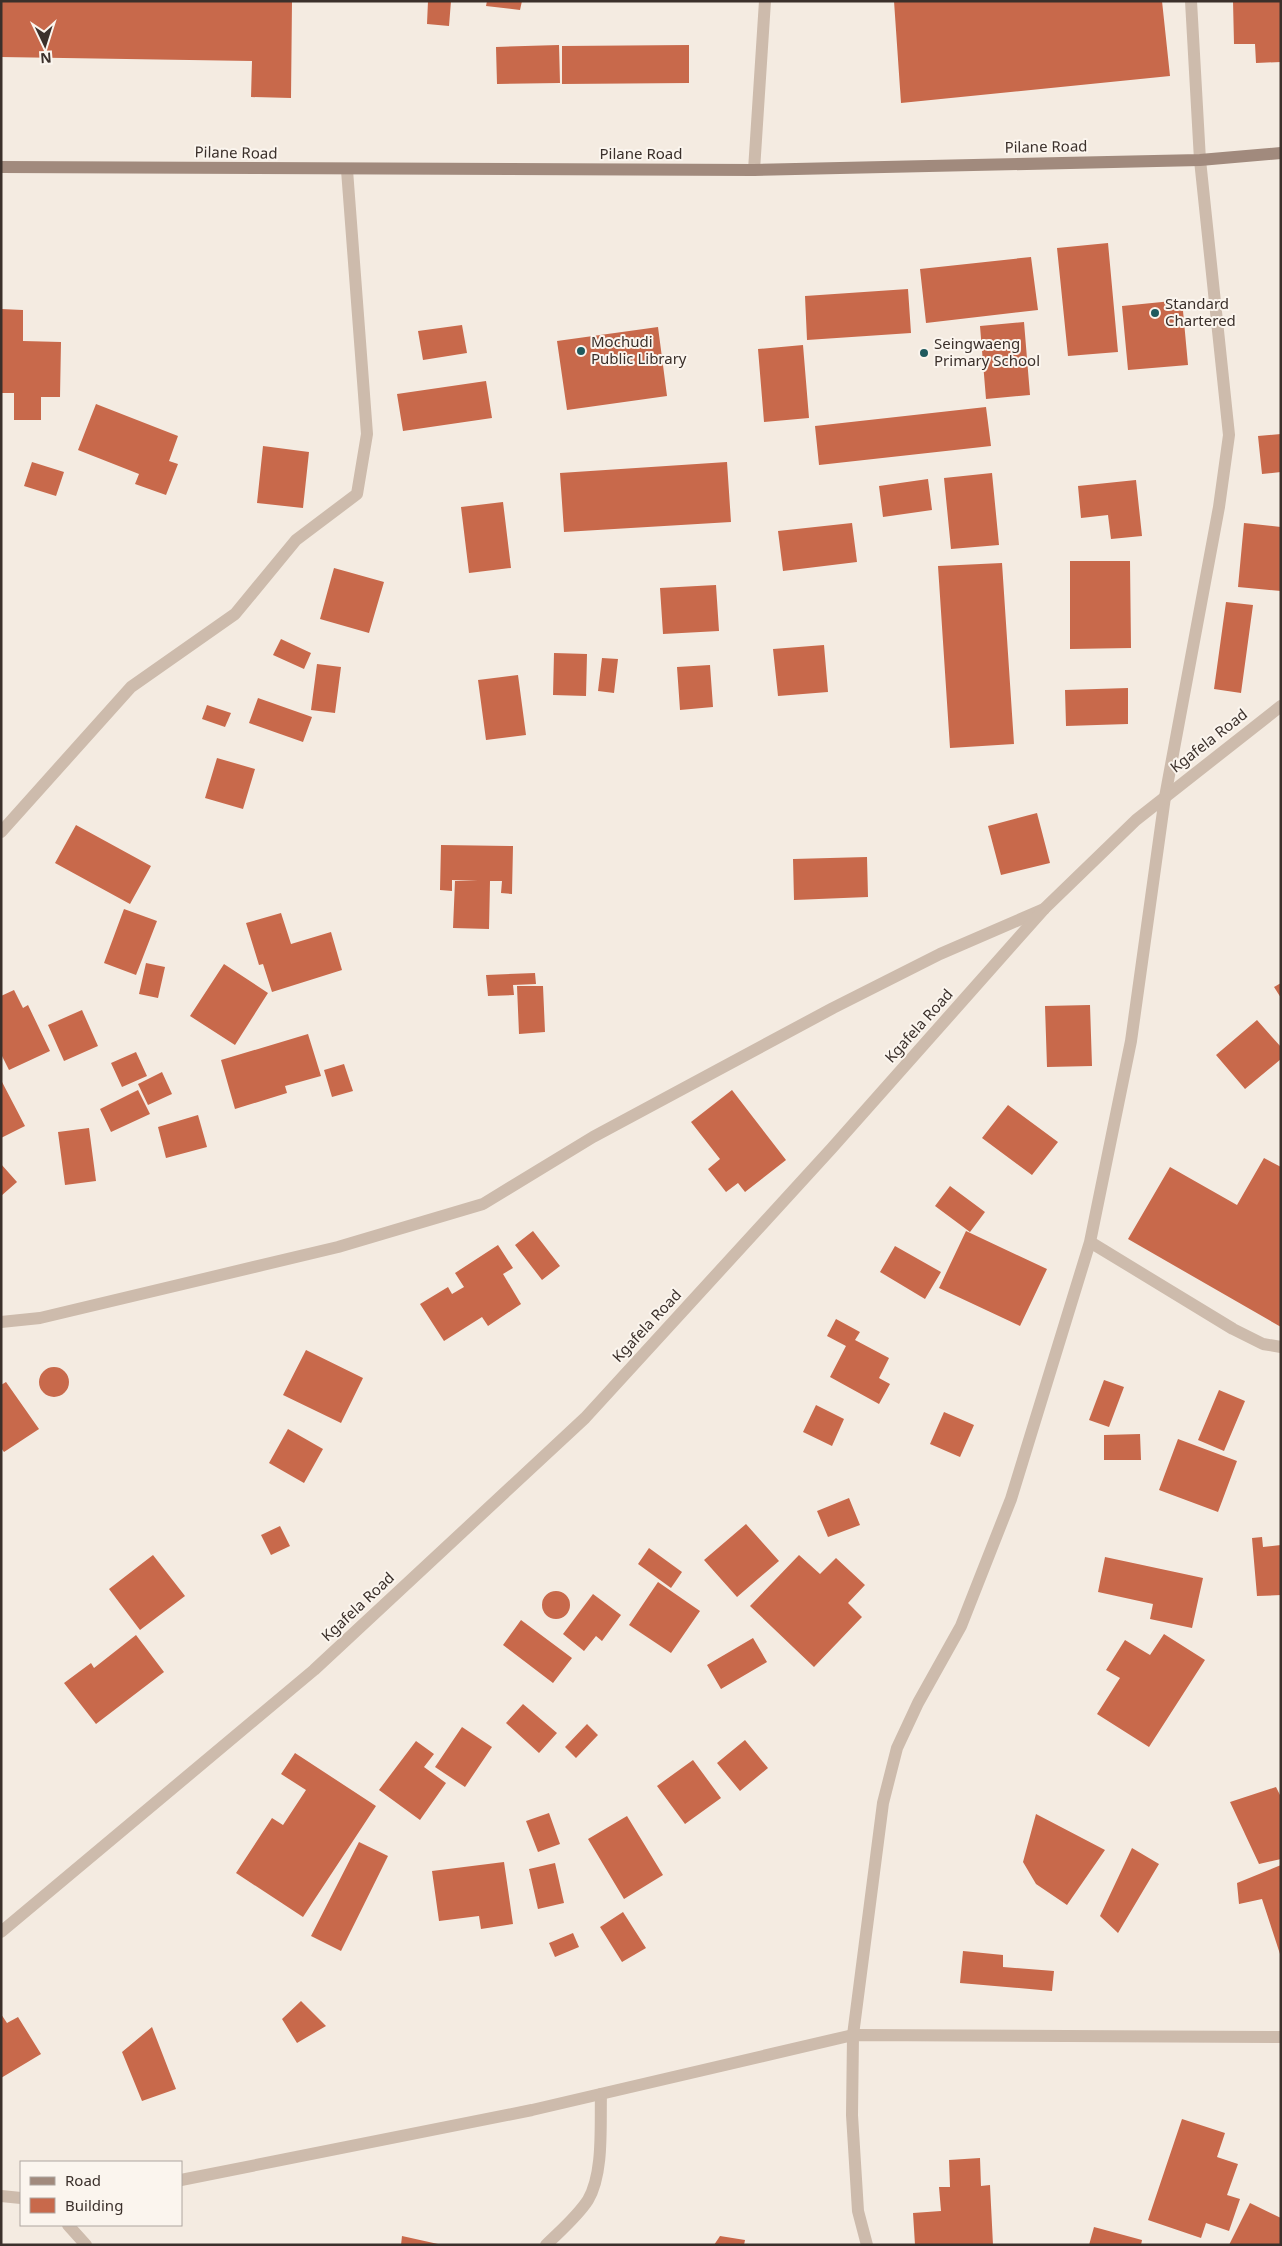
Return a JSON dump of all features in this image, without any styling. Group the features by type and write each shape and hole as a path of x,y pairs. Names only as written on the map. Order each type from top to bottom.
{"main road":[{"name":"Pilane Road","path":"1,167 347,170 754,170 1200,160 1281,153"}],"street":[{"path":"754,170 764,1"},
{"path":"867,2245 858,2211 852,2115 853,2035 883,1803 897,1748 918,1703 960,1626 1011,1499 1090,1242 1131,1041 1165,797 1219,507 1229,435 1200,160 1191,1"},
{"path":"1,832 131,687 235,614 296,540 357,494 367,434 347,170"},
{"name":"Kgafela Road","path":"1,1932 314,1670 585,1418 832,1148 1044,909 1136,820 1281,706"},
{"path":"1,1322 40,1318 338,1247 483,1204 593,1137 833,1008 940,954 1044,909"},
{"path":"1090,1242 1233,1329 1263,1344 1281,1347"},
{"path":"182,2180 522,2112 853,2035 1281,2038"},
{"path":"546,2245 566,2226 588,2200 597,2175 601,2094"},
{"path":"1,2196 20,2198"},
{"path":"69,2226 86,2245"}],"building":[{"path":"1,1 292,1 291,98 251,97 252,61 1,57"},
{"path":"428,1 451,1 449,26 427,24"},
{"path":"487,1 522,1 520,10 486,6"},
{"path":"894,1 1162,1 1170,76 901,103"},
{"path":"1233,1 1281,1 1281,62 1256,63 1255,44 1234,44"},
{"path":"559,45 560,83 497,84 496,47"},
{"path":"689,45 689,83 562,84 562,46"},
{"path":"1108,243 1118,352 1068,356 1057,248"},
{"path":"1031,257 1038,310 926,323 920,269"},
{"path":"908,289 911,333 807,340 805,296"},
{"path":"1182,300 1188,365 1128,370 1122,306"},
{"path":"1,309 23,310 23,341 61,342 60,397 41,397 41,420 14,420 14,393 1,393"},
{"path":"1024,322 1030,395 986,399 980,326"},
{"path":"462,325 467,353 423,360 418,331"},
{"path":"658,327 667,396 567,410 557,341"},
{"path":"803,345 809,418 764,422 758,349"},
{"path":"486,381 492,418 403,431 397,394"},
{"path":"96,404 178,436 169,461 178,464 166,495 135,484 139,474 78,450"},
{"path":"986,407 991,446 819,465 815,426"},
{"path":"1281,434 1281,472 1262,474 1258,436"},
{"path":"263,446 309,452 303,508 257,503"},
{"path":"32,462 64,472 56,496 24,486"},
{"path":"727,462 731,522 564,532 560,473"},
{"path":"992,473 999,545 951,549 944,478"},
{"path":"928,479 932,510 883,517 879,486"},
{"path":"1136,480 1142,536 1111,539 1108,515 1081,518 1078,486"},
{"path":"503,502 511,568 469,573 461,507"},
{"path":"852,523 857,562 783,571 778,531"},
{"path":"1244,523 1281,527 1281,591 1238,587"},
{"path":"1070,561 1130,561 1131,648 1070,649"},
{"path":"1002,563 1014,744 950,748 938,566"},
{"path":"334,568 384,582 369,633 320,619"},
{"path":"716,585 719,631 663,634 660,588"},
{"path":"1226,602 1253,605 1241,693 1214,689"},
{"path":"281,639 311,653 304,669 273,655"},
{"path":"824,645 828,692 778,696 773,649"},
{"path":"554,653 587,654 586,696 553,695"},
{"path":"602,658 618,659 614,693 598,691"},
{"path":"317,664 341,667 335,713 311,710"},
{"path":"710,665 713,707 680,710 677,667"},
{"path":"518,675 526,735 486,740 478,680"},
{"path":"1128,688 1128,724 1066,726 1065,690"},
{"path":"258,698 312,717 303,742 249,723"},
{"path":"207,705 231,713 225,727 202,719"},
{"path":"217,758 255,769 243,809 205,798"},
{"path":"1037,813 1050,863 1001,875 988,826"},
{"path":"76,825 151,866 130,904 55,863"},
{"path":"441,845 513,846 512,894 501,893 502,881 490,881 489,929 453,928 455,881 478,881 452,880 452,891 440,890"},
{"path":"867,857 868,897 794,900 793,859"},
{"path":"124,909 157,921 136,975 104,963"},
{"path":"281,913 291,944 331,932 342,970 272,992 263,964 259,965 246,923"},
{"path":"146,963 165,967 158,998 139,994"},
{"path":"224,964 268,993 235,1045 190,1016"},
{"path":"535,973 536,984 513,985 514,995 488,996 486,975"},
{"path":"1281,983 1281,998 1274,987"},
{"path":"517,986 543,986 545,1032 519,1034"},
{"path":"14,990 23,1008 28,1005 50,1051 9,1070 1,1054 1,996"},
{"path":"1090,1005 1092,1066 1047,1067 1045,1006"},
{"path":"82,1010 98,1046 64,1061 48,1025"},
{"path":"1257,1020 1281,1047 1281,1059 1245,1089 1216,1055"},
{"path":"308,1034 321,1076 285,1086 287,1093 235,1109 221,1060"},
{"path":"136,1052 147,1076 122,1087 111,1063"},
{"path":"344,1064 353,1091 332,1097 324,1070"},
{"path":"162,1072 172,1094 148,1105 138,1084"},
{"path":"1,1080 25,1126 1,1138"},
{"path":"138,1090 150,1114 111,1132 100,1109"},
{"path":"732,1090 786,1160 745,1192 738,1183 726,1192 708,1169 720,1159 691,1122"},
{"path":"1008,1105 1058,1142 1032,1175 982,1138"},
{"path":"198,1115 207,1147 166,1158 158,1127"},
{"path":"89,1128 96,1181 65,1185 58,1132"},
{"path":"1264,1158 1281,1167 1281,1327 1128,1239 1170,1167 1237,1205"},
{"path":"1,1164 17,1182 1,1196"},
{"path":"950,1186 985,1212 970,1232 935,1206"},
{"path":"533,1231 560,1266 542,1280 515,1245"},
{"path":"966,1231 1047,1269 1020,1326 939,1288"},
{"path":"498,1245 513,1268 503,1274 521,1304 488,1326 482,1317 444,1341 420,1304 448,1287 452,1294 464,1287 455,1273"},
{"path":"895,1246 941,1272 925,1299 880,1272"},
{"path":"836,1319 860,1332 855,1340 889,1358 879,1378 890,1384 879,1404 830,1377 846,1346 827,1336"},
{"path":"306,1350 363,1378 341,1423 283,1395"},
{"path":"54,1367 60,1368 68,1376 68,1388 60,1396 54,1397 48,1396 40,1388 39,1382 40,1376 48,1368"},
{"path":"1104,1380 1124,1387 1109,1427 1089,1420"},
{"path":"6,1382 39,1429 4,1452 1,1448 1,1385"},
{"path":"1219,1390 1245,1401 1224,1451 1198,1440"},
{"path":"816,1405 844,1419 832,1446 803,1432"},
{"path":"944,1412 974,1425 960,1457 930,1444"},
{"path":"288,1429 323,1449 304,1483 269,1463"},
{"path":"1140,1434 1141,1460 1104,1460 1104,1435"},
{"path":"1178,1439 1237,1461 1218,1512 1159,1490"},
{"path":"849,1498 860,1525 828,1537 817,1511"},
{"path":"746,1524 779,1561 737,1597 704,1560"},
{"path":"280,1526 290,1546 271,1555 261,1535"},
{"path":"1262,1537 1263,1547 1281,1545 1281,1595 1257,1596 1252,1538"},
{"path":"649,1548 682,1572 671,1588 638,1564"},
{"path":"153,1555 185,1596 140,1630 109,1589"},
{"path":"799,1555 820,1574 836,1558 865,1585 848,1603 862,1617 814,1667 750,1606"},
{"path":"1105,1557 1203,1578 1192,1628 1150,1619 1153,1604 1098,1592"},
{"path":"658,1582 700,1611 671,1653 629,1625"},
{"path":"556,1591 566,1595 570,1605 566,1615 556,1619 546,1615 542,1605 546,1595"},
{"path":"593,1594 621,1615 602,1641 596,1636 584,1651 563,1634"},
{"path":"521,1620 572,1658 553,1683 503,1645"},
{"path":"1164,1634 1205,1660 1149,1747 1097,1714 1120,1678 1106,1670 1125,1640 1150,1655"},
{"path":"136,1635 164,1672 96,1724 64,1683 91,1663 94,1668"},
{"path":"753,1638 767,1662 721,1689 707,1665"},
{"path":"523,1704 557,1733 539,1753 506,1723"},
{"path":"587,1724 598,1735 576,1758 565,1747"},
{"path":"462,1727 492,1747 465,1787 435,1767"},
{"path":"745,1740 768,1768 740,1791 717,1763"},
{"path":"416,1741 434,1754 424,1767 446,1783 420,1820 379,1790"},
{"path":"295,1753 376,1806 303,1917 236,1873 272,1818 283,1825 306,1790 281,1774"},
{"path":"693,1760 721,1798 685,1824 657,1786"},
{"path":"1276,1787 1281,1797 1281,1859 1259,1864 1230,1802"},
{"path":"549,1813 560,1844 538,1852 526,1821"},
{"path":"1036,1814 1105,1850 1067,1905 1036,1884 1023,1862"},
{"path":"627,1816 663,1875 624,1899 588,1839"},
{"path":"359,1842 388,1856 341,1951 311,1936"},
{"path":"1132,1848 1159,1864 1118,1933 1100,1916"},
{"path":"504,1862 513,1924 481,1929 479,1916 439,1921 432,1871"},
{"path":"555,1863 564,1903 538,1909 529,1869"},
{"path":"1281,1865 1280,1954 1262,1899 1239,1904 1237,1883"},
{"path":"623,1912 646,1948 622,1962 600,1927"},
{"path":"573,1933 579,1947 555,1957 549,1943"},
{"path":"963,1951 1003,1955 1003,1967 1054,1971 1052,1991 960,1983"},
{"path":"301,2001 326,2026 297,2043 282,2019"},
{"path":"1,2014 7,2023 18,2017 41,2054 1,2078"},
{"path":"152,2027 176,2089 142,2101 122,2052"},
{"path":"1182,2119 1225,2133 1217,2157 1238,2164 1227,2195 1240,2199 1229,2231 1206,2223 1201,2238 1148,2220"},
{"path":"980,2158 981,2186 990,2185 993,2245 915,2245 913,2213 941,2211 939,2187 950,2187 949,2160"},
{"path":"1250,2203 1281,2218 1281,2245 1229,2245"},
{"path":"1094,2227 1142,2240 1141,2245 1089,2245"},
{"path":"402,2236 438,2244 438,2245 401,2245"},
{"path":"720,2236 745,2240 744,2245 714,2245"}],"place":[{"name":"Standard Chartered","path":"1155,313"},
{"name":"Mochudi Public Library","path":"581,351"},
{"name":"Seingwaeng Primary School","path":"924,353"}]}
